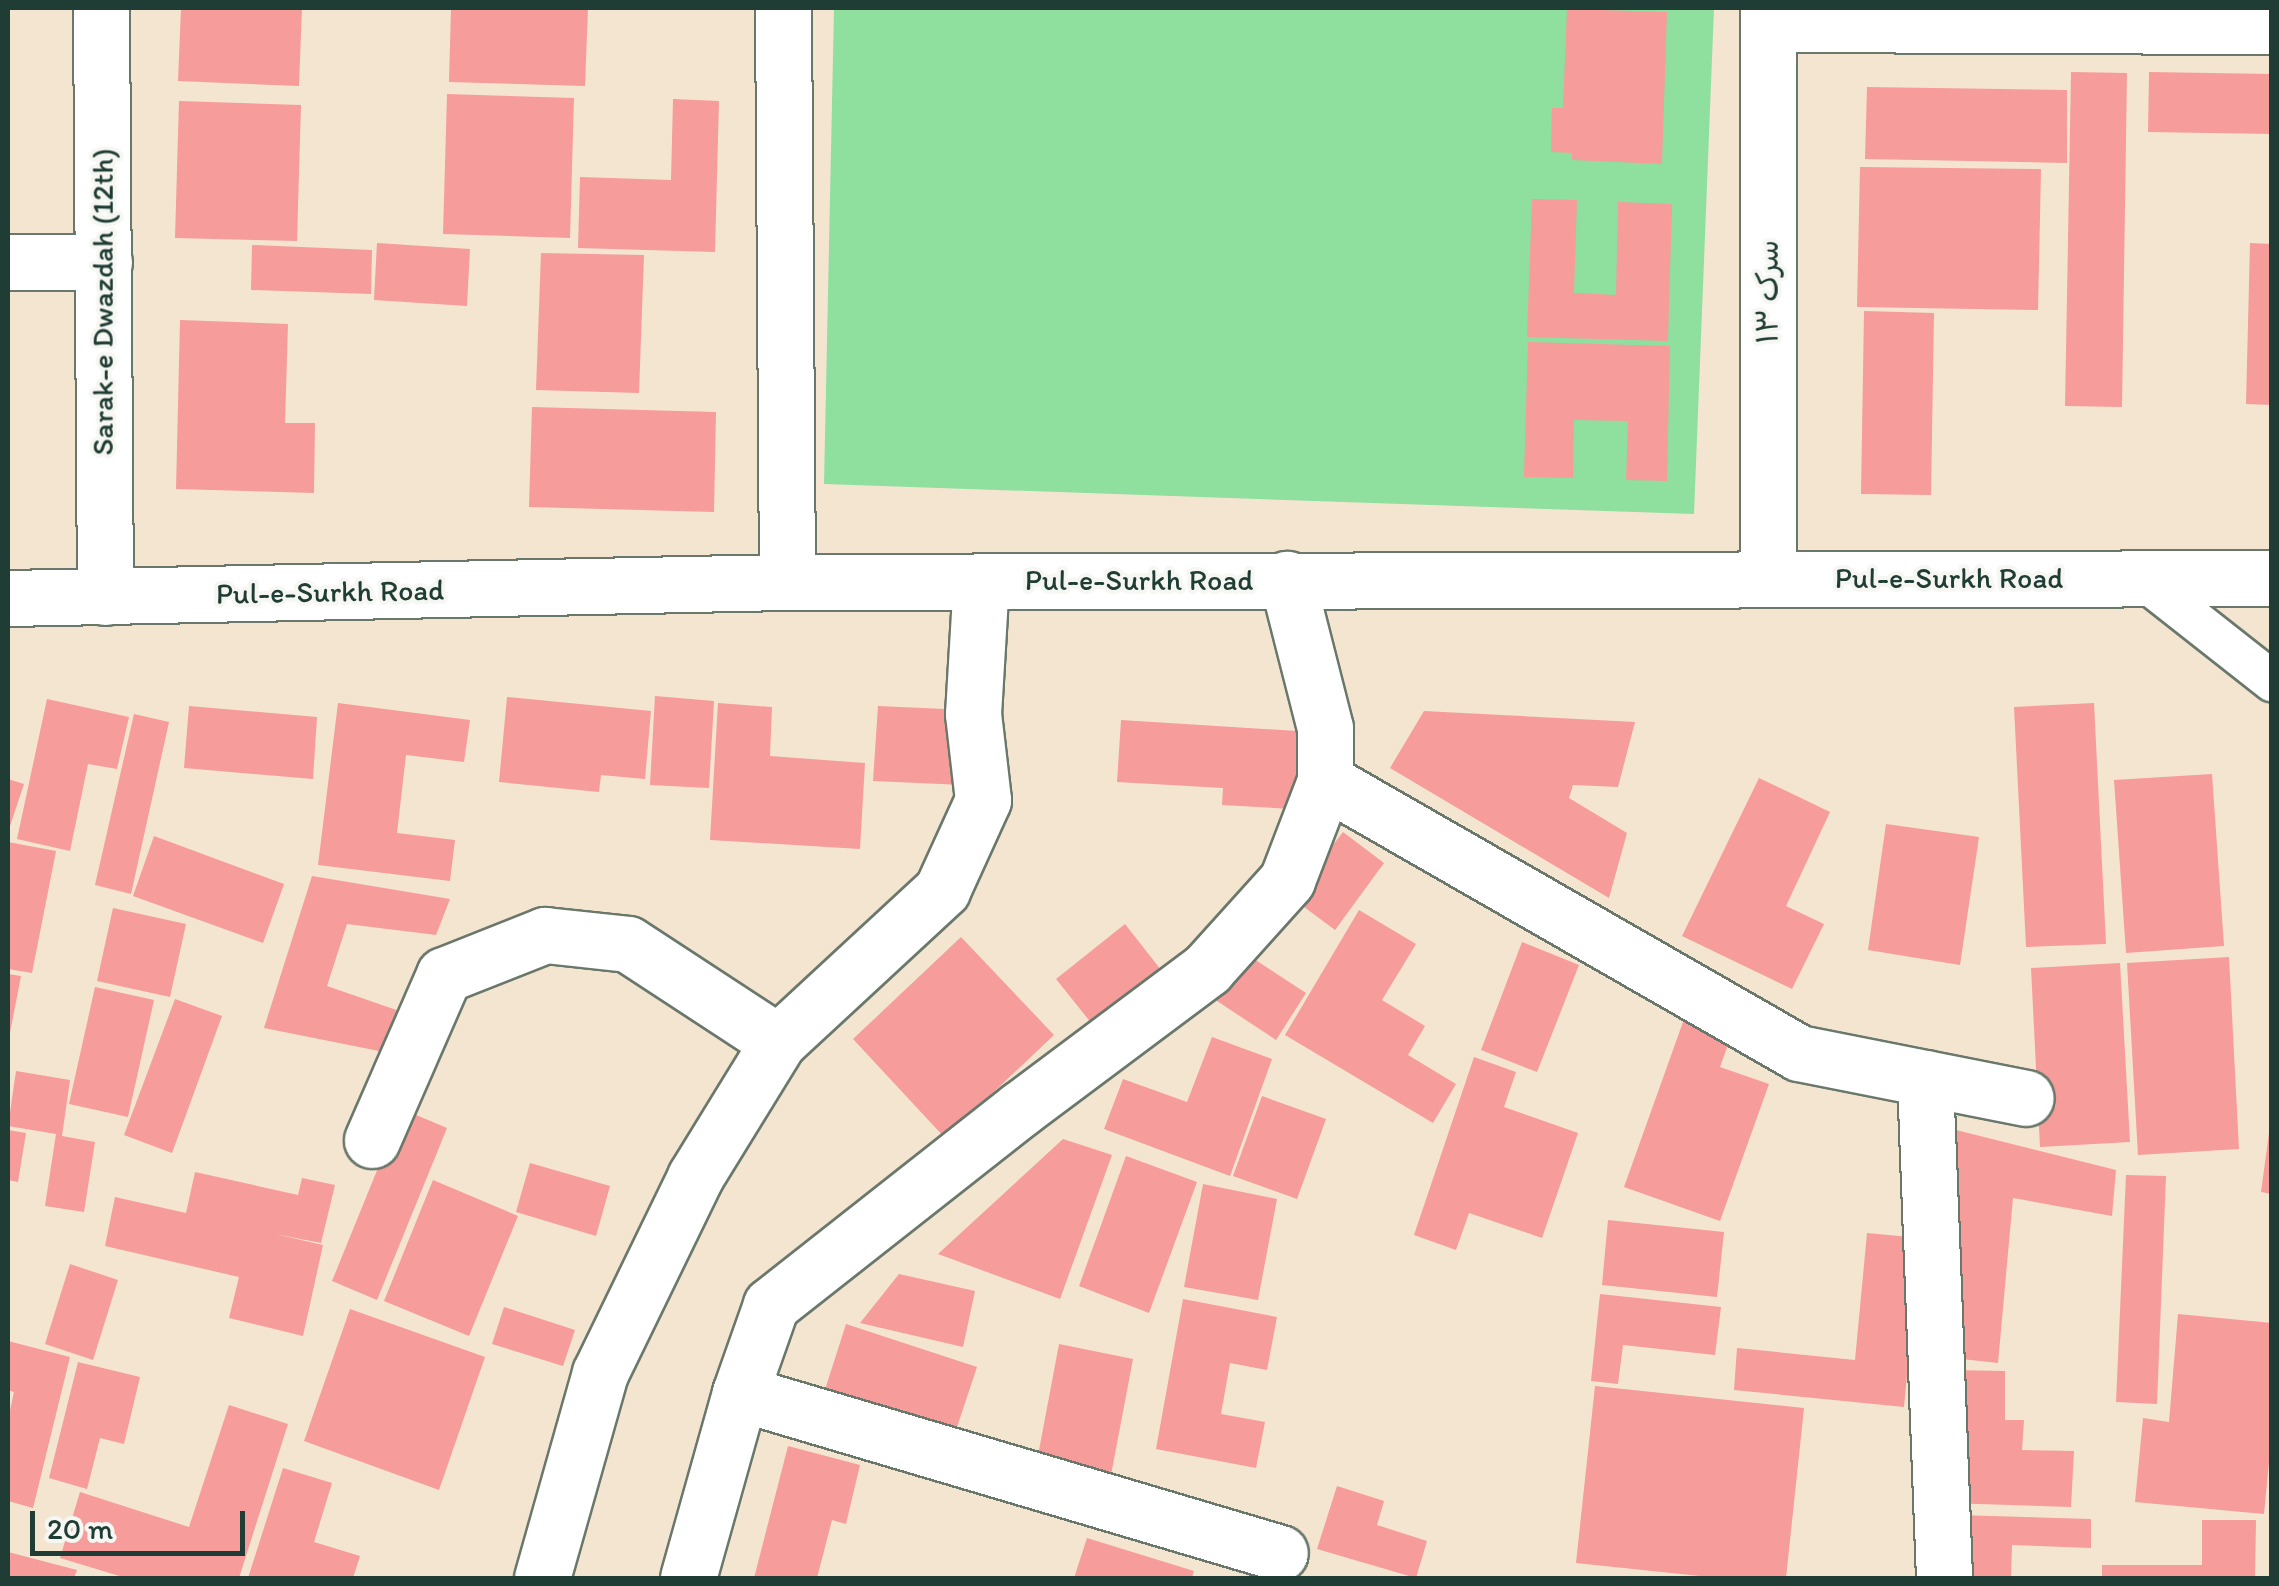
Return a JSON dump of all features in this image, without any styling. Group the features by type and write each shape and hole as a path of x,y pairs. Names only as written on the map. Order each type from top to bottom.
{"street":[{"name":"Sarak-e Dwazdah (12th)","path":"100,8 106,597"},
{"path":"783,8 786,582"},
{"path":"1768,16 2272,26"},
{"name":"سرک ۱۳","path":"1768,16 1768,578"},
{"path":"8,262 104,262"},
{"name":"Pul-e-Surkh Road","path":"8,598 786,582 2272,578"},
{"path":"688,1578 740,1393 771,1305 1020,1108 1207,969 1287,880 1326,781 1325,728 1287,579"},
{"path":"542,1578 600,1373 695,1178 778,1042 942,890 983,800 973,714 981,581"},
{"path":"1326,781 1799,1053 2026,1098"},
{"path":"372,1140 444,975 545,935 628,944 778,1042"},
{"path":"1926,1078 1944,1578"},
{"path":"740,1393 1280,1553"}],"lane":[{"path":"2140,578 2272,681"}],"green space":[{"path":"834,8 1714,8 1694,514 824,484"}],"building":[{"path":"181,8 302,8 299,86 178,81"},
{"path":"451,8 588,8 585,86 449,82"},
{"path":"1567,9 1667,12 1662,164 1572,160 1572,153 1551,152 1552,108 1563,108"},
{"path":"2071,72 2127,73 2122,407 2065,406"},
{"path":"2149,72 2272,74 2272,134 2148,132"},
{"path":"1867,87 2067,90 2067,163 1865,159"},
{"path":"447,94 574,98 570,238 443,234"},
{"path":"673,99 719,101 715,252 578,248 580,177 671,180"},
{"path":"179,101 301,105 297,241 175,238"},
{"path":"1860,167 2041,169 2038,310 1857,307"},
{"path":"1532,199 1577,200 1574,293 1616,295 1618,202 1672,204 1668,341 1527,337"},
{"path":"377,243 470,249 467,306 374,300"},
{"path":"2250,243 2272,244 2272,405 2246,404"},
{"path":"252,245 372,250 371,294 251,290"},
{"path":"541,253 644,255 639,393 536,390"},
{"path":"1864,311 1934,313 1931,495 1861,494"},
{"path":"180,320 288,324 285,423 315,423 314,493 176,489"},
{"path":"1528,342 1670,346 1667,481 1626,480 1628,421 1574,420 1573,478 1524,477"},
{"path":"532,407 716,412 714,512 529,507"},
{"path":"655,696 714,701 709,788 650,785"},
{"path":"507,697 651,711 645,779 601,775 599,792 499,782"},
{"path":"47,699 129,717 117,769 88,764 70,851 17,839"},
{"path":"338,703 470,720 464,762 406,755 397,833 455,840 450,881 318,865"},
{"path":"718,703 772,707 770,756 865,763 860,849 710,840"},
{"path":"2094,703 2106,944 2026,947 2014,707"},
{"path":"189,706 317,717 313,779 184,768"},
{"path":"878,706 967,710 963,785 873,781"},
{"path":"1424,711 1635,722 1618,787 1573,785 1569,798 1627,833 1609,898 1390,768"},
{"path":"134,714 169,722 131,894 95,885"},
{"path":"1121,720 1313,732 1309,810 1222,805 1223,788 1117,782"},
{"path":"2212,774 2224,946 2126,953 2114,780"},
{"path":"1759,778 1830,812 1786,906 1824,924 1792,989 1682,936"},
{"path":"8,779 24,784 8,832"},
{"path":"1886,824 1979,837 1960,965 1868,950"},
{"path":"1343,832 1384,863 1335,930 1292,898"},
{"path":"154,836 284,884 263,943 133,896"},
{"path":"8,842 56,851 32,973 8,969"},
{"path":"312,876 450,899 436,935 347,924 327,986 408,1014 394,1054 264,1028"},
{"path":"113,908 186,924 170,997 97,981"},
{"path":"1359,910 1416,944 1382,1000 1425,1026 1408,1055 1456,1084 1433,1123 1285,1035"},
{"path":"1125,924 1165,975 1096,1029 1056,979"},
{"path":"961,937 1054,1035 945,1138 853,1039"},
{"path":"1522,942 1579,965 1537,1072 1481,1050"},
{"path":"1245,953 1306,993 1276,1040 1214,999"},
{"path":"2229,957 2239,1149 2138,1155 2127,963"},
{"path":"2120,963 2130,1142 2040,1147 2031,968"},
{"path":"8,974 21,976 9,1038 8,1038"},
{"path":"95,987 154,1000 128,1117 69,1104"},
{"path":"175,999 222,1016 172,1153 124,1135"},
{"path":"1688,1008 1735,1025 1720,1067 1769,1084 1720,1221 1624,1187"},
{"path":"1212,1037 1272,1059 1230,1176 1104,1129 1123,1079 1187,1102"},
{"path":"1474,1057 1516,1072 1504,1107 1578,1133 1542,1238 1469,1213 1456,1250 1414,1235"},
{"path":"16,1071 70,1080 62,1136 95,1142 84,1212 45,1206 56,1134 8,1126"},
{"path":"1262,1096 1326,1119 1297,1199 1233,1176"},
{"path":"402,1109 447,1128 377,1300 332,1281"},
{"path":"1952,1129 2116,1170 2112,1216 2013,1198 1998,1363 1943,1357"},
{"path":"8,1130 26,1133 18,1182 8,1180"},
{"path":"2272,1133 2272,1194 2261,1192"},
{"path":"1063,1139 1112,1155 1060,1299 938,1254"},
{"path":"1126,1156 1197,1182 1149,1313 1079,1286"},
{"path":"530,1163 610,1186 596,1236 516,1212"},
{"path":"195,1172 298,1195 302,1178 335,1185 321,1243 275,1234 323,1245 303,1336 229,1318 239,1277 105,1246 115,1197 186,1213"},
{"path":"2126,1175 2166,1176 2157,1404 2116,1402"},
{"path":"433,1180 518,1216 469,1336 384,1301"},
{"path":"1203,1184 1277,1199 1258,1300 1184,1287"},
{"path":"1608,1220 1724,1232 1717,1297 1602,1285"},
{"path":"1867,1233 1920,1238 1904,1407 1734,1390 1737,1348 1855,1360"},
{"path":"70,1264 118,1280 93,1360 45,1344"},
{"path":"899,1274 975,1291 963,1347 860,1323"},
{"path":"1600,1294 1721,1307 1715,1355 1623,1345 1618,1384 1591,1381"},
{"path":"1183,1299 1277,1317 1267,1370 1230,1363 1221,1414 1265,1422 1256,1468 1156,1449"},
{"path":"504,1307 575,1330 563,1366 492,1344"},
{"path":"350,1309 485,1357 439,1490 304,1441"},
{"path":"2178,1314 2272,1323 2272,1431 2264,1514 2135,1502 2143,1418 2169,1422"},
{"path":"846,1324 977,1367 952,1442 822,1399"},
{"path":"8,1341 70,1357 33,1508 8,1501 8,1419 14,1392 8,1390"},
{"path":"1059,1344 1133,1359 1111,1475 1037,1461"},
{"path":"78,1362 140,1377 124,1444 100,1438 87,1489 49,1478"},
{"path":"1950,1370 2005,1371 2005,1420 2024,1420 2022,1450 2074,1451 2071,1507 1946,1503"},
{"path":"1595,1386 1804,1408 1786,1578 1719,1578 1576,1563"},
{"path":"229,1405 288,1424 239,1578 126,1578 60,1558 80,1492 189,1527"},
{"path":"788,1446 860,1465 846,1524 832,1520 817,1578 754,1578"},
{"path":"283,1468 332,1483 314,1542 360,1556 353,1578 248,1578"},
{"path":"1337,1486 1384,1501 1377,1525 1427,1541 1416,1578 1317,1549"},
{"path":"1957,1515 2091,1519 2091,1548 2012,1545 2011,1578 1955,1578"},
{"path":"2202,1520 2256,1520 2255,1578 2102,1578 2102,1565 2202,1565"},
{"path":"1087,1538 1194,1571 1192,1578 1074,1578"},
{"path":"8,1552 77,1570 74,1578 8,1578"}]}
